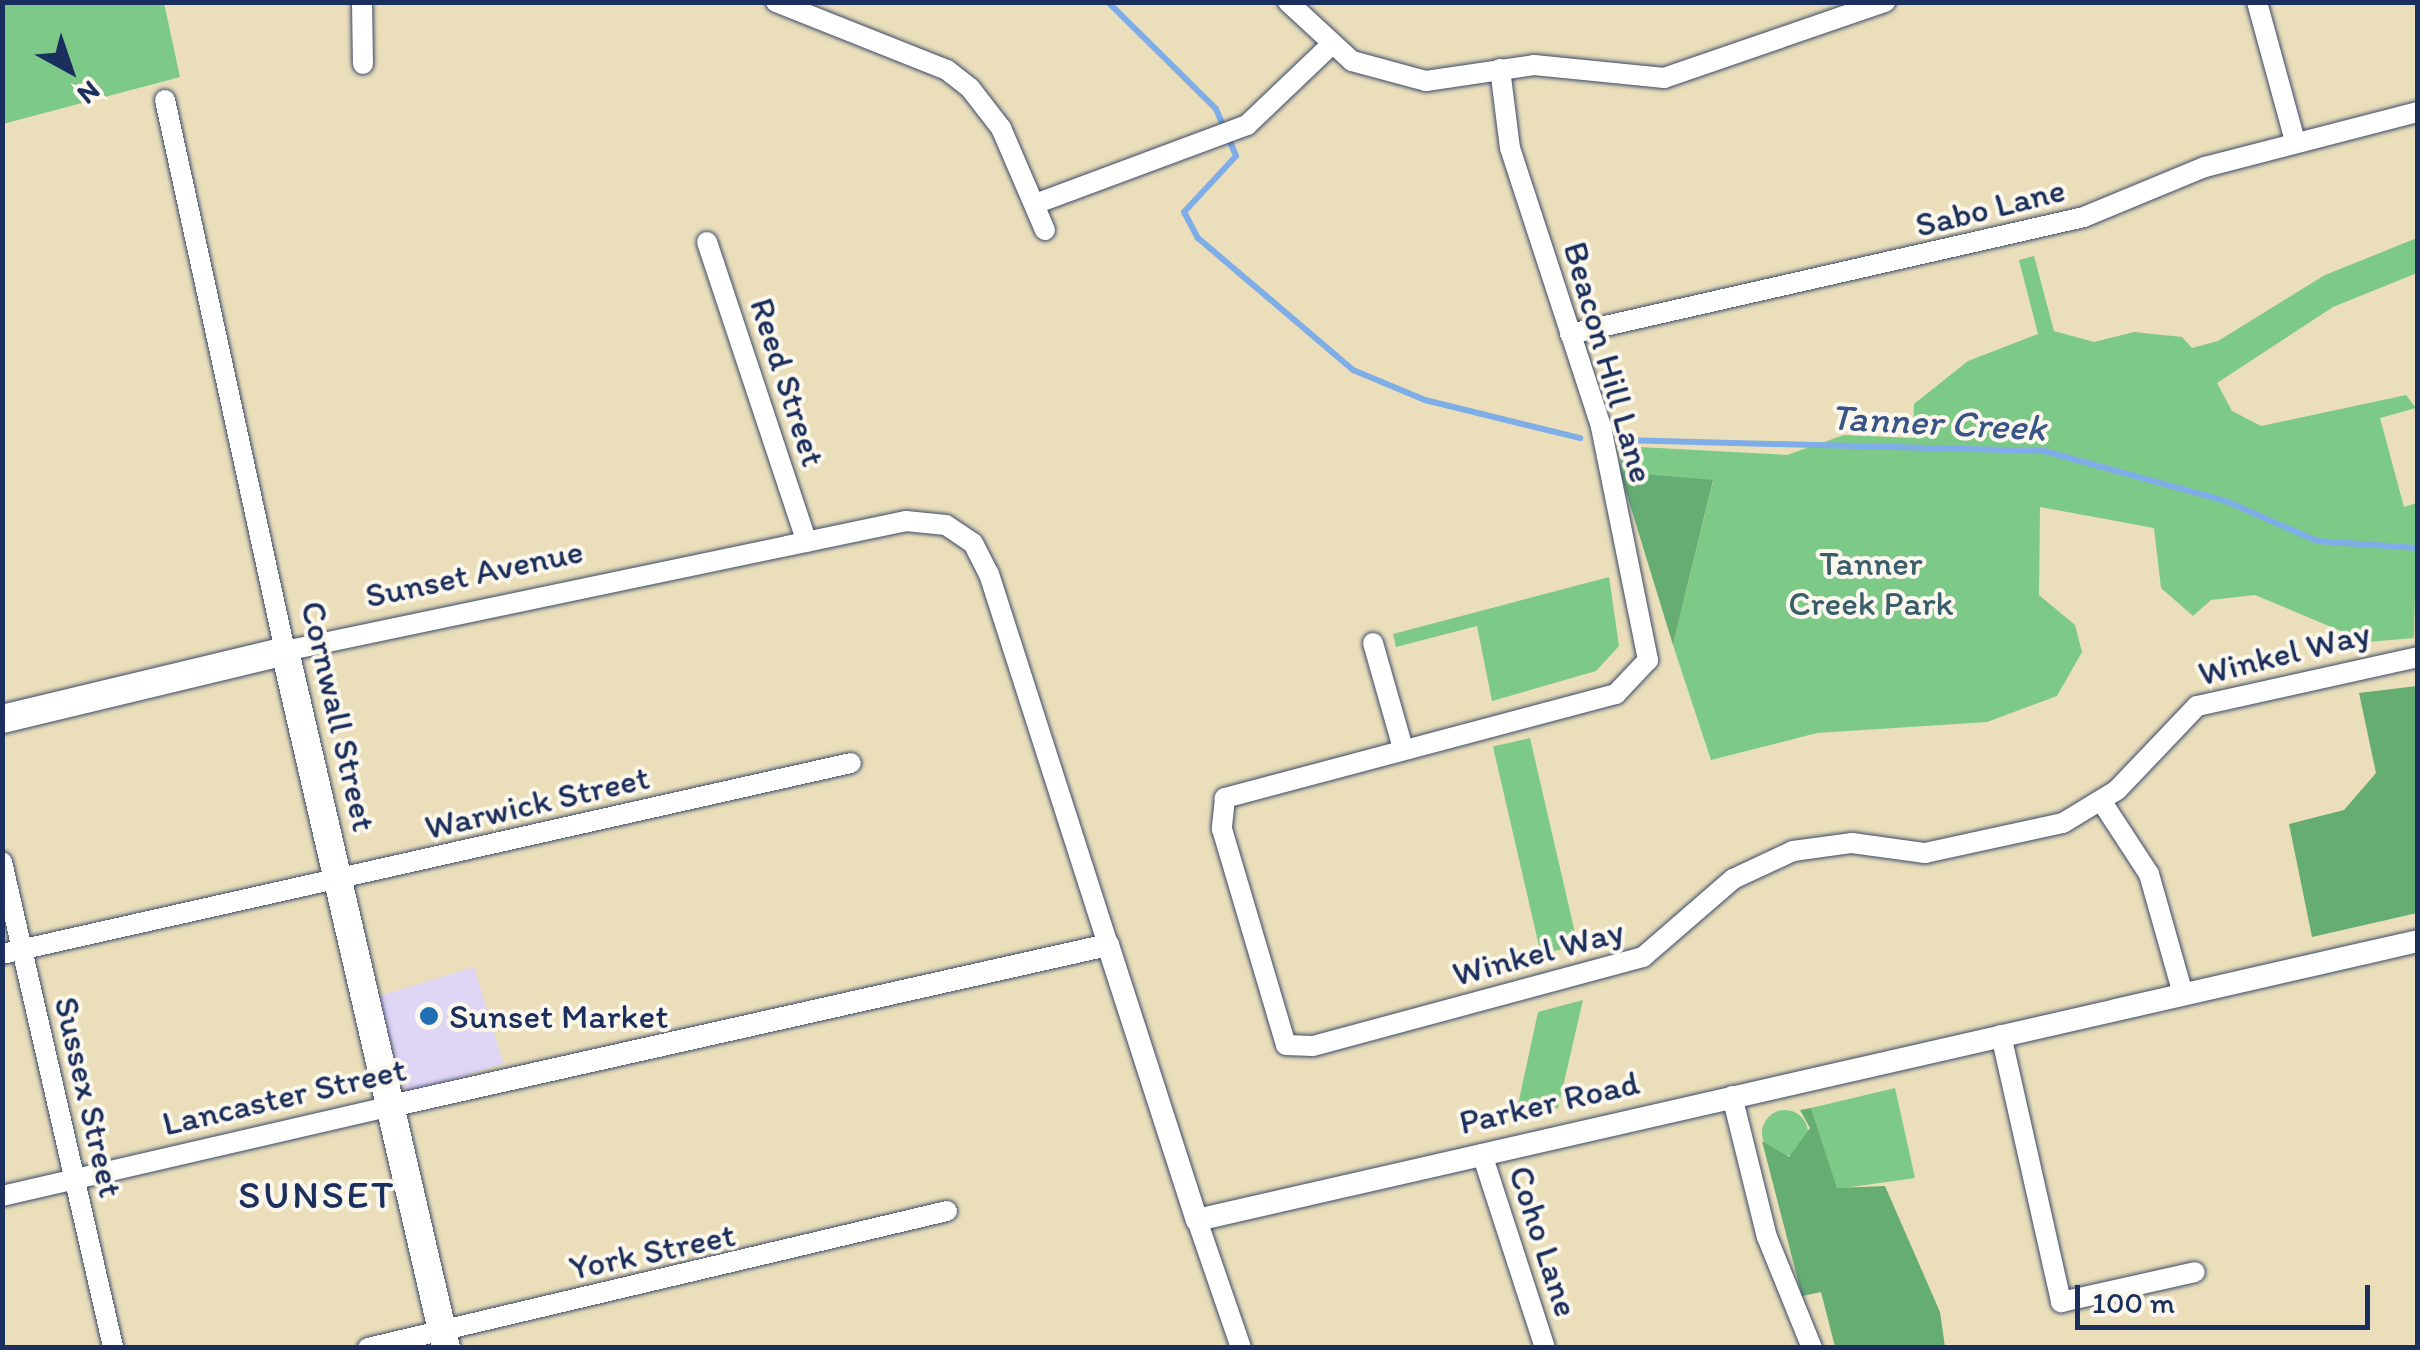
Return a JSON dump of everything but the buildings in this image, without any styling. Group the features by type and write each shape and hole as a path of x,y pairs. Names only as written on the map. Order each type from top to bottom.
{"main road":[{"name":"Sunset Avenue","path":"2,719 285,651"},
{"name":"Cornwall Street","path":"285,651 444,1339"}],"street":[{"path":"362,2 363,64"},
{"path":"776,2 947,70 987,107 1045,230"},
{"path":"1288,2 1331,46 1408,80 1500,69 1664,78 1886,2"},
{"path":"2257,2 2295,141"},
{"path":"1035,204 1248,125 1331,46"},
{"name":"Beacon Hill Lane","path":"1500,69 1510,148 1570,334 1645,624 1642,674"},
{"name":"Cornwall Street","path":"165,100 285,651"},
{"name":"Sabo Lane","path":"1570,334 2084,217 2295,141 2418,112"},
{"name":"Reed Street","path":"707,242 807,542"},
{"name":"Sunset Avenue","path":"285,651 906,521 962,533 984,560 1104,934"},
{"path":"1372,643 1402,748"},
{"name":"Winkel Way","path":"1642,674 1616,694 1402,748 1220,804 1286,1046 1313,1046 1643,958 1733,879 1793,851 1852,843 1925,853 2064,823 2102,802 2197,706 2418,657"},
{"name":"Warwick Street","path":"12,951 852,763"},
{"path":"2102,802 2149,874 2183,994"},
{"name":"Sussex Street","path":"2,862 12,951 75,1180 113,1348"},
{"path":"1104,934 1241,1348"},
{"name":"Lancaster Street","path":"2,1196 1104,934"},
{"name":"Parker Road","path":"1196,1220 2418,941"},
{"path":"2001,1036 2060,1302 2195,1272"},
{"path":"1732,1096 1767,1237 1812,1348"},
{"name":"Coho Lane","path":"1482,1154 1545,1348"},
{"name":"York Street","path":"368,1348 444,1339 947,1211"}],"shaded area":[{"path":"474,967 504,1064 407,1093 377,997"}],"green space":[{"path":"3,2 164,3 180,77 3,124"},
{"name":"Tanner Creek Park","path":"2417,238 2417,273 2333,307 2217,383 2232,411 2261,426 2406,395 2416,408 2380,418 2404,507 2417,503 2414,638 2367,642 2255,595 2211,600 2193,616 2161,588 2154,528 2040,507 2039,595 2075,625 2082,652 2057,696 1987,722 1817,733 1711,760 1673,645 1713,481 1620,472 1621,446 1787,455 1844,435 1913,438 1914,404 1968,361 2038,334 2019,260 2034,256 2054,331 2094,342 2134,332 2182,337 2192,348 2218,341 2325,275"},
{"path":"1620,472 1713,480 1673,645"},
{"path":"1609,577 1619,646 1596,671 1492,701 1477,626 1396,647 1393,634"},
{"path":"2417,686 2417,913 2312,937 2289,824 2344,810 2376,773 2359,693"},
{"path":"1530,738 1578,946 1541,954 1493,747"},
{"path":"1583,1000 1558,1108 1515,1119 1538,1012"},
{"path":"1895,1088 1915,1178 1837,1189 1811,1108"},
{"path":"1811,1108 1837,1188 1885,1186 1940,1312 1945,1347 1835,1347 1821,1292 1802,1296 1762,1141 1789,1157 1810,1128 1800,1110"},
{"path":"1785,1110 1801,1117 1808,1133 1801,1149 1785,1156 1769,1149 1762,1133 1769,1117"}],"waterway":[{"name":"Tanner Creek","path":"1108,2 1216,109 1236,156 1184,212 1198,238 1353,370 1425,400 1580,438"},
{"name":"Tanner Creek","path":"1621,440 2044,451 2226,501 2317,541 2418,548"}],"place":[{"name":"Sunset Market","path":"429,1016"}],"district":[{"name":"SUNSET","path":"317,1194"}]}
